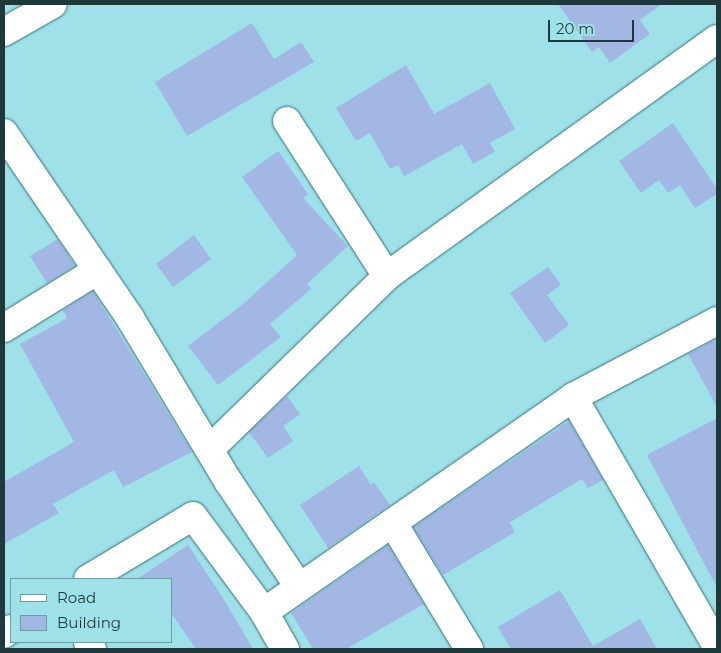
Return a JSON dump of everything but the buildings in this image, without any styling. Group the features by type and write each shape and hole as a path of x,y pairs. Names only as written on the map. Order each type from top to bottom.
{"street":[{"path":"4,32 53,4"},
{"path":"210,449 387,276 717,39"},
{"path":"287,121 387,276"},
{"path":"4,133 98,270 299,587"},
{"path":"4,328 98,270"},
{"path":"264,612 394,525 573,397 717,321"},
{"path":"573,397 717,646"},
{"path":"90,578 193,516 264,612 285,649"},
{"path":"394,525 469,649"}]}
